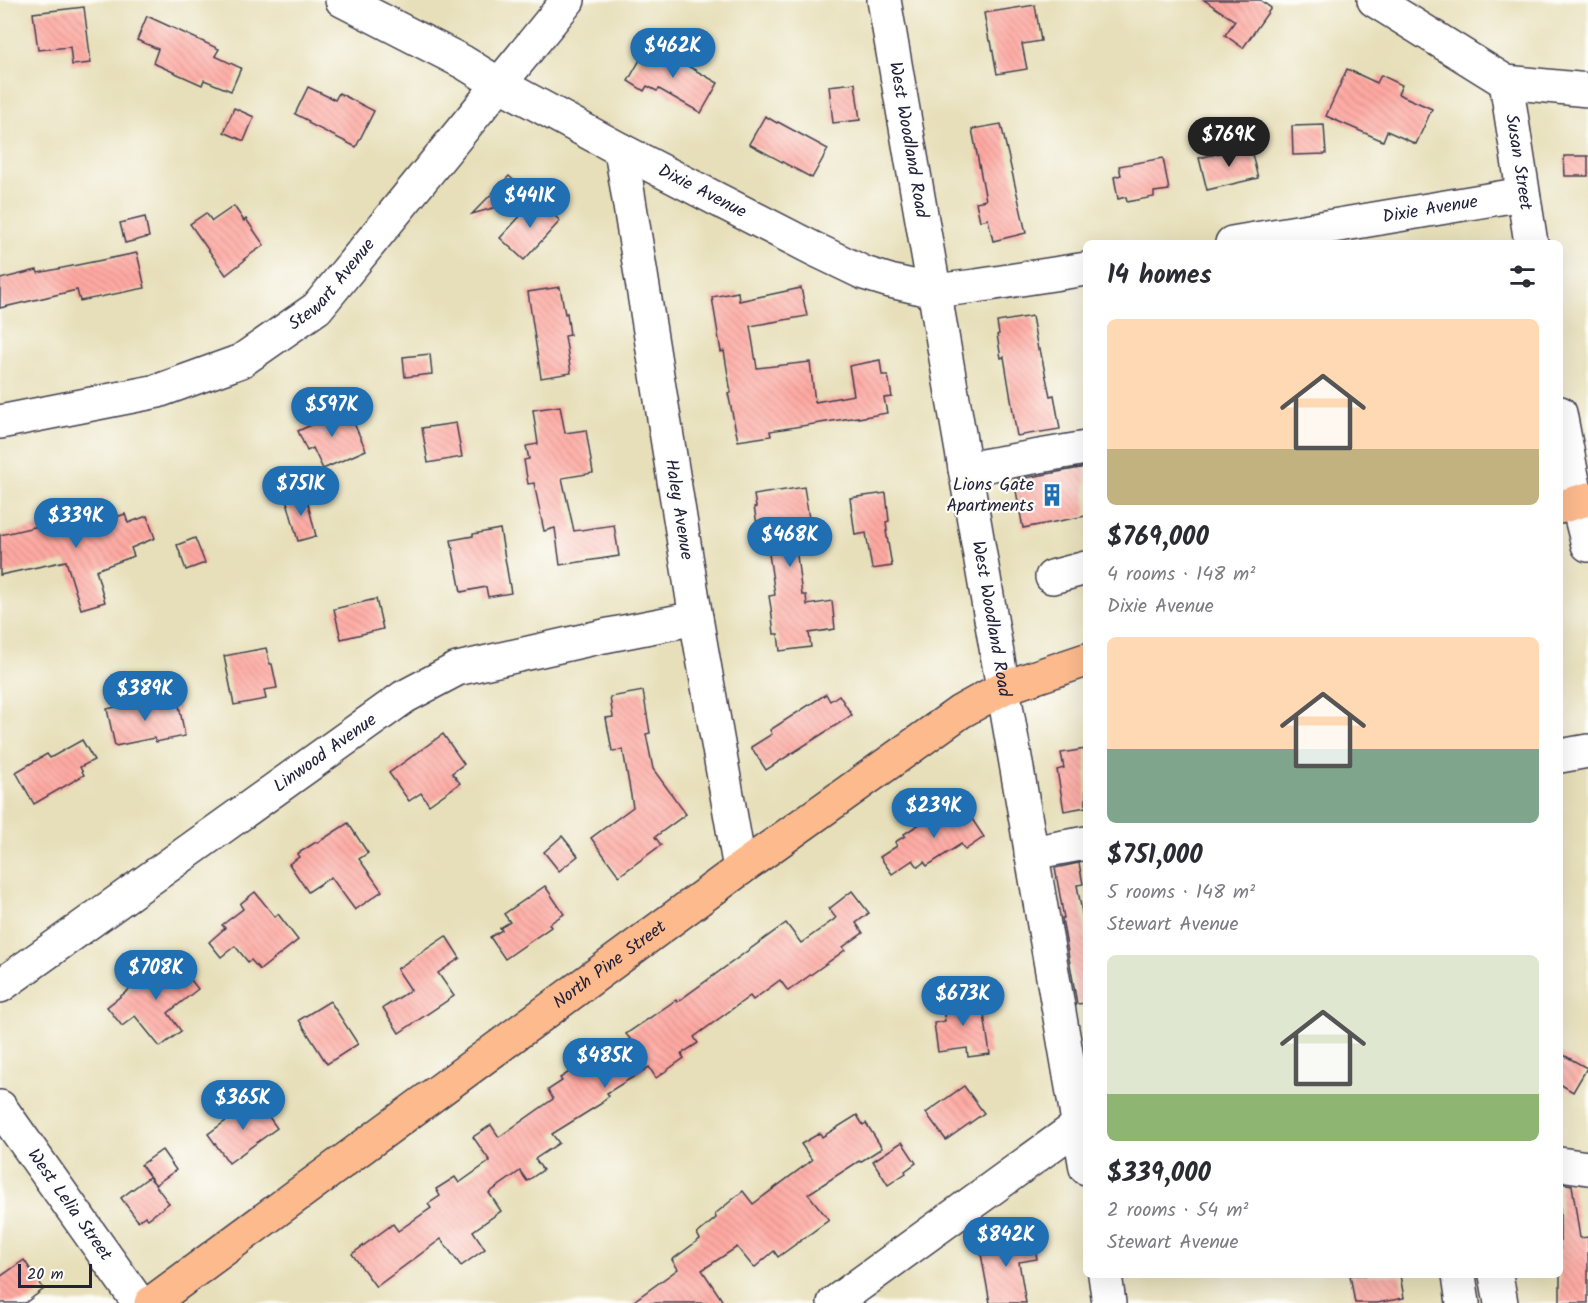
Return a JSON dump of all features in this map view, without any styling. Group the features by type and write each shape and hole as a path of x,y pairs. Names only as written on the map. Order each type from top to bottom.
{"main road":[{"name":"North Pine Street","path":"151,1303 740,869 960,712 1003,688 1083,661"}],"street":[{"name":"Dixie Avenue","path":"342,0 463,62 621,150 864,273 934,291 1083,269"},
{"name":"Stewart Avenue","path":"0,422 158,391 241,361 317,308 568,0"},
{"name":"West Woodland Road","path":"884,0 1031,853 1076,1050 1078,1125 1083,1152"},
{"path":"1374,0 1506,82 1588,90"},
{"name":"Susan Street","path":"1506,82 1530,240"},
{"name":"Haley Avenue","path":"621,150 696,618 740,869"},
{"name":"Dixie Avenue","path":"1250,240 1522,194"},
{"path":"1563,431 1575,503 1588,545"},
{"path":"965,469 1083,449"},
{"path":"1052,577 1083,569"},
{"name":"Linwood Avenue","path":"0,986 405,697 457,669 696,618"},
{"path":"1563,756 1588,752"},
{"path":"1031,853 1083,844"},
{"name":"West Lelia Street","path":"0,1107 139,1303"},
{"path":"834,1303 1078,1125"},
{"path":"1563,1164 1588,1168"},
{"path":"1105,1278 1109,1303"},
{"path":"1459,1278 1463,1303"},
{"path":"1497,1278 1501,1303"}],"building":[{"path":"1204,0 1260,0 1271,8 1243,48 1225,35 1235,21"},
{"path":"1035,5 1041,41 1022,44 1027,69 997,74 984,13"},
{"path":"84,7 91,63 72,65 70,47 38,50 33,13"},
{"path":"147,16 219,49 215,56 241,68 231,91 204,80 202,85 153,63 158,49 137,40"},
{"path":"649,44 718,83 701,113 659,89 657,91 647,86 644,91 628,81"},
{"path":"1347,69 1377,83 1381,75 1402,85 1398,94 1432,109 1416,144 1387,131 1383,141 1326,116"},
{"path":"855,83 860,120 833,123 829,86"},
{"path":"308,87 335,100 339,93 374,111 356,147 295,114"},
{"path":"234,108 254,117 244,141 224,132"},
{"path":"765,116 828,149 812,178 749,144"},
{"path":"1001,124 1026,233 993,241 988,219 980,221 976,202 986,200 972,129"},
{"path":"1324,125 1326,154 1293,155 1292,126"},
{"path":"1250,146 1258,178 1207,190 1199,158"},
{"path":"1564,156 1588,156 1588,176 1565,176"},
{"path":"1163,158 1169,190 1154,192 1154,197 1127,202 1126,197 1118,199 1114,177 1121,175 1119,166"},
{"path":"509,176 532,197 472,214"},
{"path":"537,198 560,221 524,260 500,238"},
{"path":"234,206 264,245 226,275 190,224 206,213 212,221"},
{"path":"145,217 149,237 125,243 120,223"},
{"path":"137,253 145,288 80,301 77,290 0,308 0,279 37,270 38,273"},
{"path":"560,287 570,335 565,336 571,373 541,378 528,292"},
{"path":"801,288 807,316 750,326 757,368 810,362 815,402 854,395 849,366 880,360 882,375 888,375 892,397 884,398 887,413 770,431 771,436 738,441 728,393 731,393 724,351 721,352 712,297 738,292 739,301"},
{"path":"1032,316 1050,396 1054,395 1060,429 1017,436 1004,357 1001,358 997,322"},
{"path":"430,354 432,374 405,377 403,357"},
{"path":"560,406 565,433 586,430 593,473 562,478 574,531 614,525 619,556 560,565 555,528 544,531 534,483 528,484 524,460 529,459 526,446 538,444 533,410"},
{"path":"331,407 335,416 348,410 366,450 323,469 313,448 307,451 298,431 316,423 312,415"},
{"path":"456,423 462,457 428,463 422,428"},
{"name":"Lions Gate Apartments","path":"1083,468 1083,517 1023,528 1014,480"},
{"path":"804,487 812,537 795,540 802,595 806,595 807,605 832,601 835,629 809,633 811,647 780,651 778,634 774,634 769,596 775,595 768,547 763,548 760,529 758,530 754,495"},
{"path":"305,492 316,536 298,541 286,498"},
{"path":"886,493 889,521 886,522 886,531 892,566 872,569 866,533 855,535 850,498"},
{"path":"94,507 99,523 125,514 128,523 147,516 155,538 131,548 134,556 96,570 105,602 81,609 66,561 0,575 0,535 47,524"},
{"path":"500,529 511,593 488,597 486,587 461,592 451,540"},
{"path":"195,538 205,563 186,570 177,545"},
{"path":"376,599 383,629 341,639 334,609"},
{"path":"266,648 277,688 264,690 266,699 234,705 224,656"},
{"path":"643,691 650,733 646,734 653,769 686,814 655,837 661,845 619,876 591,838 633,807 623,750 612,751 606,718 613,717 610,697"},
{"path":"826,694 830,701 839,695 852,715 766,770 751,747 772,734 770,730"},
{"path":"143,697 146,707 178,700 185,736 156,742 154,738 115,746 107,709 124,705 123,701"},
{"path":"443,734 464,764 452,773 460,783 429,805 421,793 409,801 389,773"},
{"path":"82,740 94,760 80,767 84,775 34,804 16,772 47,754 50,758"},
{"path":"1083,749 1083,808 1064,811 1057,770 1064,768 1061,753"},
{"path":"960,801 984,837 965,850 961,844 927,866 924,862 918,867 913,860 892,874 880,857 897,846 895,842 905,836 904,834 941,810 943,813"},
{"path":"348,823 368,853 359,859 382,891 355,910 331,877 308,892 289,864 299,857 297,854"},
{"path":"562,836 578,856 559,871 544,852"},
{"path":"1079,863 1083,884 1077,885 1083,918 1083,1003 1077,1004 1055,868"},
{"path":"545,886 564,914 549,924 551,927 505,959 490,937 510,922 504,914"},
{"path":"852,891 869,913 856,923 863,933 843,947 845,950 788,991 780,980 753,1000 750,996 694,1037 698,1043 681,1054 684,1058 656,1078 649,1067 607,1093 609,1096 602,1103 552,1134 559,1143 535,1159 543,1170 527,1181 520,1171 489,1193 501,1211 473,1231 485,1249 461,1266 441,1239 376,1287 352,1254 393,1224 398,1231 431,1208 428,1204 440,1196 436,1189 455,1177 459,1183 490,1161 473,1137 491,1125 499,1137 553,1099 548,1090 562,1081 560,1078 583,1063 586,1068 631,1040 626,1034 676,1000 677,1002 786,923 801,943 836,918 829,909"},
{"path":"255,892 275,917 278,914 298,940 260,970 251,960 248,962 235,946 221,957 209,942 225,928 222,925 243,909 240,904"},
{"path":"446,936 460,958 438,973 454,996 399,1033 383,1008 411,990 397,969"},
{"path":"172,956 198,989 168,1013 181,1031 160,1047 135,1016 122,1026 107,1007"},
{"path":"968,989 971,1009 983,1008 990,1054 968,1057 967,1048 938,1052 934,1023 945,1021 943,1010 952,1009 949,992"},
{"path":"330,1001 358,1044 327,1064 299,1020"},
{"path":"1563,1055 1587,1068 1573,1092 1563,1086"},
{"path":"964,1086 984,1113 946,1140 926,1113"},
{"path":"256,1099 277,1128 229,1163 208,1134"},
{"path":"857,1115 863,1125 866,1123 882,1148 808,1194 829,1220 778,1257 774,1251 754,1268 737,1247 702,1270 724,1303 631,1303 678,1269 672,1260 700,1239 697,1234 716,1218 715,1214 743,1191 753,1204 812,1160 801,1144 820,1133 822,1137"},
{"path":"902,1142 916,1163 888,1185 873,1161"},
{"path":"162,1150 176,1170 155,1185 169,1203 148,1219 145,1216 138,1221 121,1198 149,1177 155,1184 141,1165"},
{"path":"1563,1184 1572,1185 1580,1238 1588,1237 1588,1303 1560,1303 1560,1278 1563,1278"},
{"path":"1032,1235 1037,1259 1019,1262 1026,1303 990,1303 979,1243"},
{"path":"24,1260 44,1289 25,1303 0,1303 0,1277"},
{"path":"1351,1278 1401,1278 1404,1298 1377,1303 1355,1303"}],"place":[{"name":"Lions Gate Apartments","path":"1052,495"}]}
